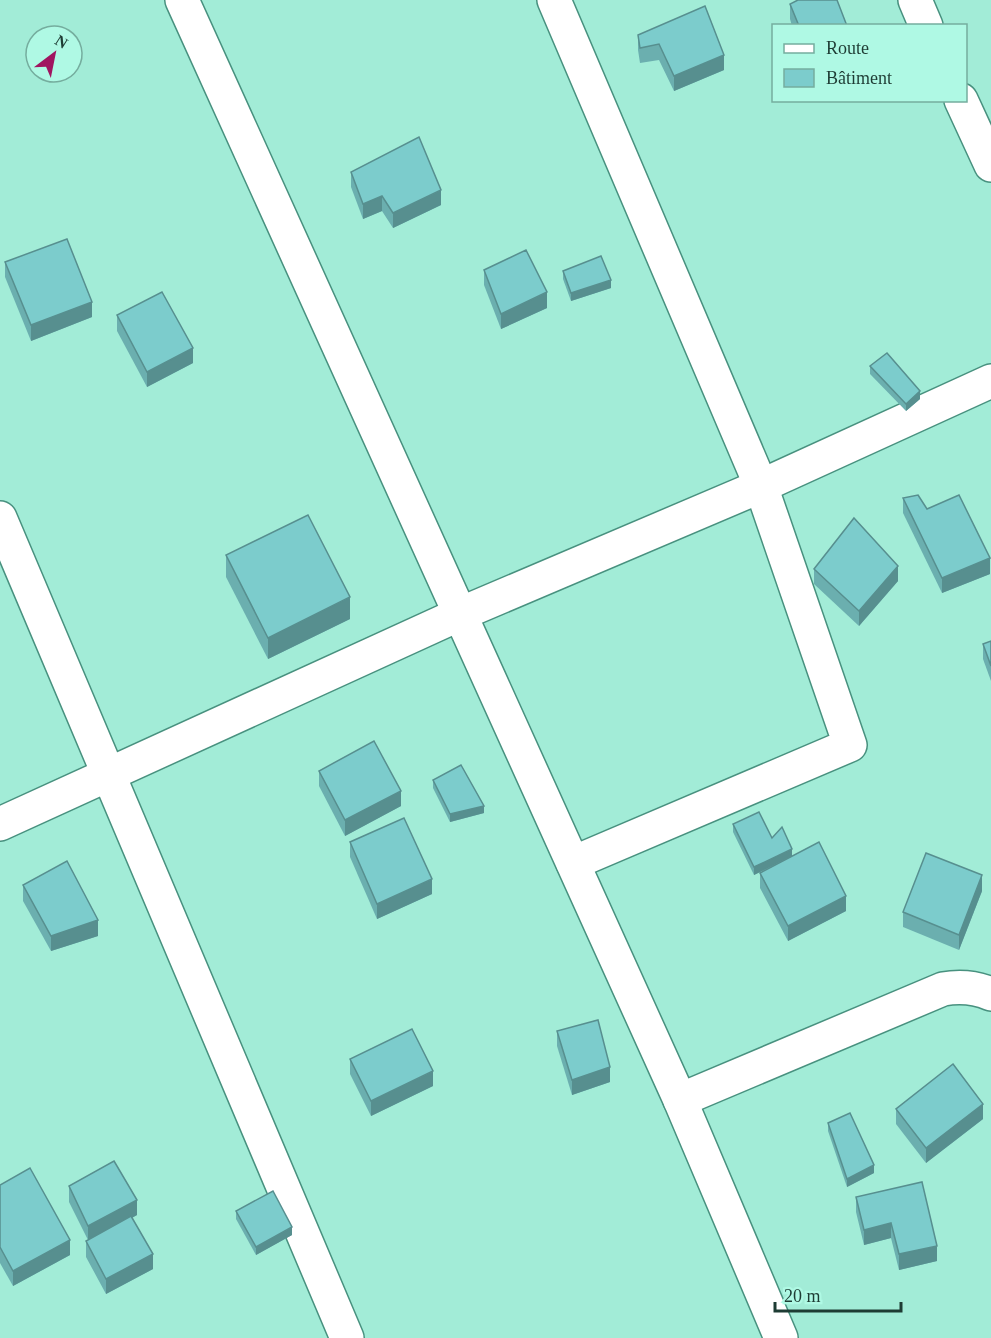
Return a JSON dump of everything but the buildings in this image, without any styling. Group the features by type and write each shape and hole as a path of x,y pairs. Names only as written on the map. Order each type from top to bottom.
{"street":[{"path":"182,0 680,1100 782,1338"},
{"path":"554,0 761,486 850,745 573,863"},
{"path":"915,0 925,24"},
{"path":"962,102 991,165"},
{"path":"0,824 460,614 761,486 991,381"},
{"path":"0,518 347,1338"},
{"path":"680,1100 943,989 958,986 981,989 991,994"}]}
